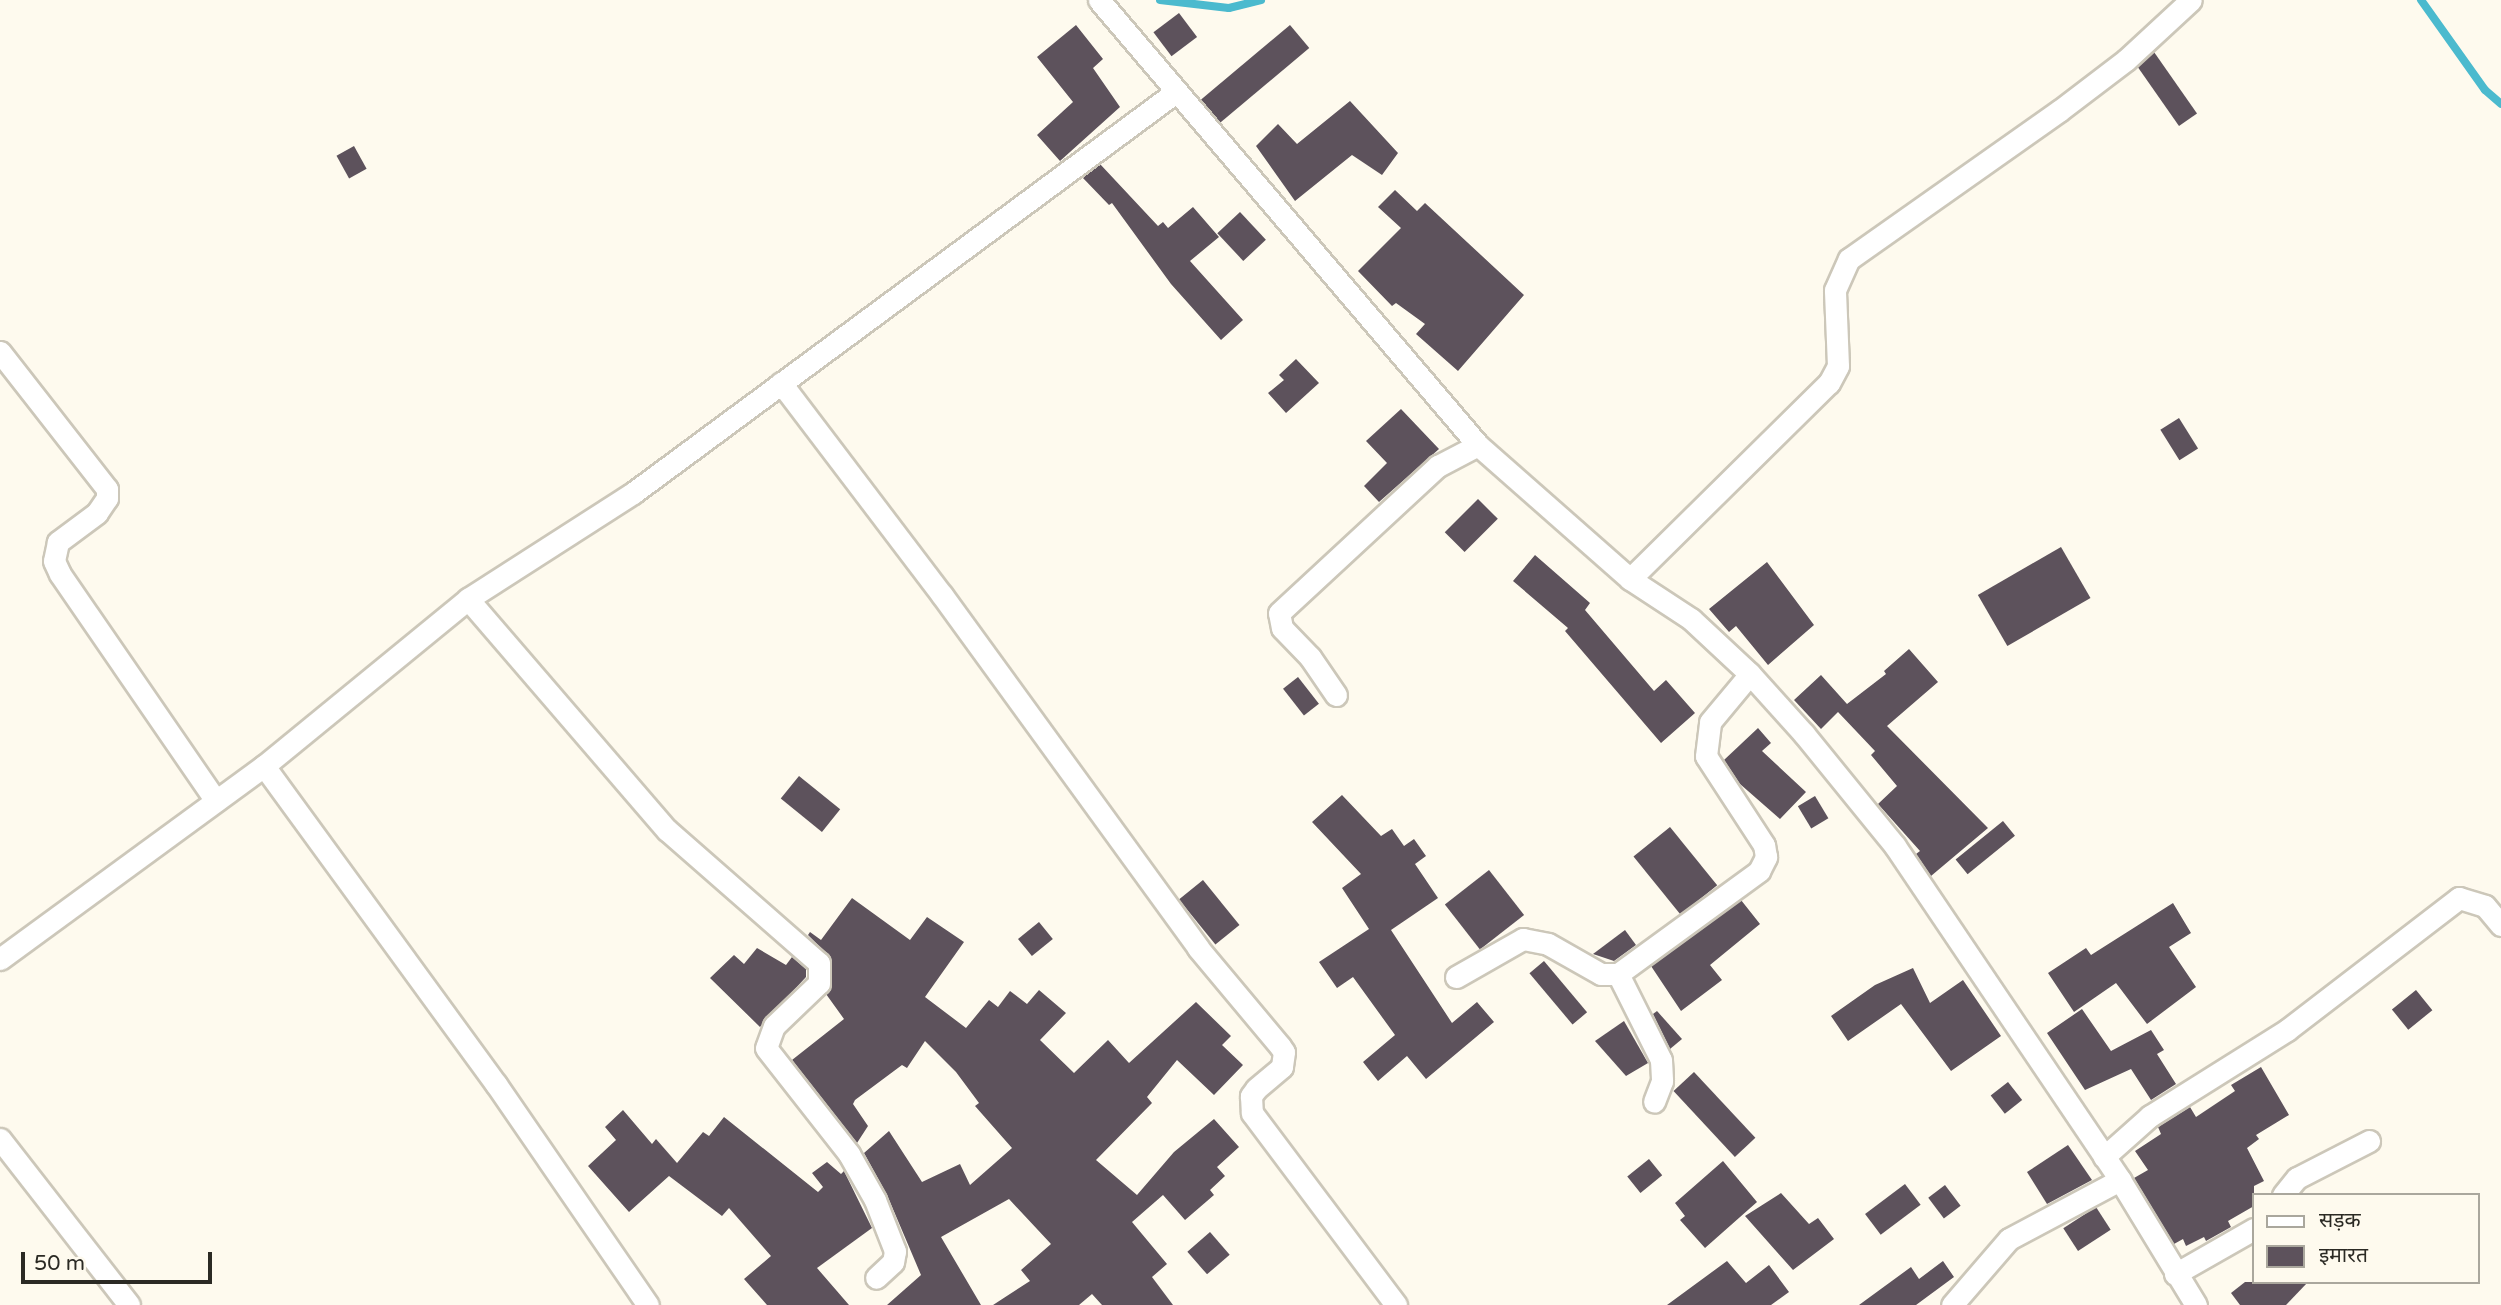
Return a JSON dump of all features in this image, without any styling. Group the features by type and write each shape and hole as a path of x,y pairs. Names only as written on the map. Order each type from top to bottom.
{"street":[{"path":"1099,0 1478,445 1630,579 1691,619 1750,674 1895,846 2120,1180 2196,1305"},
{"path":"1630,579 1829,383 1838,366 1835,290 1849,259 2071,102 2126,60 2191,0"},
{"path":"0,959 264,766 468,599 632,493 1177,91"},
{"path":"0,352 107,489 107,498 97,513 58,542 54,561 60,574 216,801"},
{"path":"781,383 942,595 1198,948 1280,1046 1284,1052 1282,1067 1251,1096 1252,1113 1396,1305"},
{"path":"1336,695 1310,657 1282,628 1279,613 1438,466 1478,445"},
{"path":"468,599 667,830 819,963 819,983 774,1026 766,1048 837,1137 875,1200 895,1251 893,1262 876,1278"},
{"path":"1456,977 1523,939 1548,944 1601,974 1618,974 1751,879 1764,865 1764,845 1706,757 1710,722 1750,674"},
{"path":"264,766 496,1084 648,1305"},
{"path":"2104,1157 2150,1116 2287,1030 2459,898 2484,905 2501,925"},
{"path":"1618,974 1661,1060 1662,1081 1654,1102"},
{"path":"0,1139 129,1305"},
{"path":"2285,1193 2297,1178 2369,1141"},
{"path":"1952,1305 2009,1239 2120,1180"},
{"path":"2175,1274 2252,1230"}],"building":[{"path":"1179,13 1197,37 1171,56 1153,32"},
{"path":"1076,25 1103,59 1093,68 1120,107 1060,161 1037,135 1073,102 1037,57"},
{"path":"1290,25 1309,48 1220,123 1201,100"},
{"path":"2154,52 2197,113 2179,126 2136,65"},
{"path":"1350,101 1398,153 1382,175 1352,155 1295,201 1256,146 1278,124 1297,144"},
{"path":"354,146 367,169 349,178 337,156"},
{"path":"1100,164 1158,226 1163,222 1168,228 1193,207 1219,237 1190,261 1243,320 1221,340 1171,284 1112,203 1109,205 1082,177"},
{"path":"1395,190 1417,211 1425,203 1524,295 1458,371 1416,334 1425,324 1396,303 1392,306 1358,271 1401,228 1378,207"},
{"path":"1240,212 1266,240 1243,261 1217,233"},
{"path":"1296,359 1319,383 1286,413 1268,393 1284,380 1279,375"},
{"path":"1401,409 1439,449 1379,502 1364,486 1387,463 1366,441"},
{"path":"2179,418 2198,449 2179,460 2160,430"},
{"path":"1478,499 1498,519 1465,552 1445,532"},
{"path":"2061,547 2090,598 2007,646 1978,595"},
{"path":"1535,555 1590,603 1585,610 1654,691 1666,680 1695,713 1661,743 1565,631 1568,628 1513,581"},
{"path":"1767,562 1814,625 1768,665 1736,626 1729,632 1709,609"},
{"path":"1909,649 1938,682 1887,726 1988,828 1931,876 1916,854 1920,851 1878,804 1897,786 1871,755 1875,751 1838,712 1821,729 1794,700 1821,675 1847,704 1886,674 1884,671"},
{"path":"1298,677 1319,704 1304,715 1283,689"},
{"path":"1758,728 1771,743 1762,751 1806,792 1780,819 1740,784 1724,760"},
{"path":"799,776 840,809 822,832 781,799"},
{"path":"1342,795 1381,836 1392,829 1404,846 1414,839 1426,856 1415,864 1438,898 1391,930 1452,1023 1477,1002 1494,1022 1426,1079 1407,1056 1378,1081 1363,1062 1395,1035 1353,977 1337,988 1319,962 1369,929 1342,888 1361,874 1312,822"},
{"path":"1815,796 1828,818 1811,829 1798,806"},
{"path":"2003,821 2015,836 1968,874 1956,859"},
{"path":"1670,827 1717,885 1681,915 1633,857"},
{"path":"1489,870 1524,915 1480,949 1445,904"},
{"path":"1203,880 1240,925 1215,945 1179,900"},
{"path":"852,898 910,940 927,917 964,942 925,997 966,1028 989,1000 998,1007 1010,991 1027,1004 1039,990 1066,1013 1040,1040 1074,1073 1108,1040 1129,1063 1196,1002 1231,1036 1222,1045 1243,1065 1214,1095 1177,1060 1147,1097 1152,1103 1096,1160 1137,1195 1174,1152 1214,1119 1239,1147 1217,1167 1225,1176 1210,1190 1214,1195 1185,1220 1163,1195 1132,1222 1167,1264 1152,1277 1173,1305 1102,1305 1092,1294 1079,1305 993,1305 1030,1281 1021,1270 1051,1244 1009,1199 941,1237 981,1305 887,1305 921,1275 887,1195 864,1153 889,1131 922,1182 960,1164 970,1185 1012,1148 975,1106 979,1103 956,1072 925,1041 907,1068 902,1065 855,1100 853,1104 868,1126 857,1143 792,1060 844,1019 826,994 832,984 831,958 808,935 810,932 821,940"},
{"path":"1741,900 1760,924 1710,965 1722,980 1681,1011 1651,966"},
{"path":"2173,903 2191,933 2169,947 2196,987 2147,1024 2116,983 2074,1012 2048,973 2086,948 2091,955"},
{"path":"1039,922 1053,939 1032,956 1018,939"},
{"path":"1625,930 1636,945 1614,961 1593,954"},
{"path":"757,948 786,965 792,957 806,969 806,977 760,1027 710,978 734,955 744,964"},
{"path":"1544,961 1587,1012 1573,1025 1529,973"},
{"path":"1913,968 1930,1003 1963,980 2001,1036 1951,1071 1901,1004 1848,1041 1831,1016 1875,985"},
{"path":"2416,990 2432,1010 2408,1030 2392,1010"},
{"path":"2082,1009 2111,1051 2151,1030 2164,1050 2157,1054 2176,1084 2151,1100 2131,1069 2085,1090 2047,1033"},
{"path":"1657,1011 1682,1039 1670,1049 1653,1014"},
{"path":"1624,1021 1648,1063 1626,1076 1595,1041"},
{"path":"2261,1067 2289,1115 2256,1135 2259,1139 2247,1148 2264,1181 2254,1186 2252,1207 2228,1221 2231,1227 2206,1241 2204,1237 2186,1246 2183,1239 2174,1244 2134,1178 2148,1170 2135,1151 2161,1134 2158,1127 2190,1107 2196,1117 2235,1091 2231,1085"},
{"path":"1694,1072 1755,1138 1735,1157 1674,1091"},
{"path":"2008,1082 2022,1100 2005,1114 1991,1096"},
{"path":"623,1110 652,1144 656,1139 677,1163 703,1132 709,1136 724,1117 818,1192 823,1187 812,1173 827,1162 841,1174 844,1171 872,1228 817,1268 849,1305 767,1305 744,1279 771,1256 729,1208 722,1216 669,1176 629,1212 588,1166 616,1140 605,1127"},
{"path":"2068,1145 2092,1180 2047,1204 2027,1172"},
{"path":"1649,1159 1662,1175 1640,1193 1627,1177"},
{"path":"1723,1161 1757,1202 1705,1248 1680,1220 1685,1216 1675,1203"},
{"path":"1905,1184 1921,1205 1881,1235 1865,1214"},
{"path":"1945,1185 1961,1206 1944,1218 1928,1198"},
{"path":"1781,1193 1809,1224 1818,1218 1834,1239 1793,1270 1745,1216"},
{"path":"2096,1207 2111,1230 2078,1251 2063,1228"},
{"path":"1210,1232 1230,1255 1207,1274 1187,1252"},
{"path":"1727,1261 1746,1283 1769,1265 1789,1292 1771,1305 1667,1305"},
{"path":"1943,1261 1954,1277 1916,1305 1859,1305 1911,1267 1919,1279"},
{"path":"2245,1282 2306,1284 2286,1305 2240,1305 2231,1293"}],"waterway":[{"path":"1160,0 1229,8 1261,0"},
{"path":"2421,0 2485,90 2501,104"}]}
